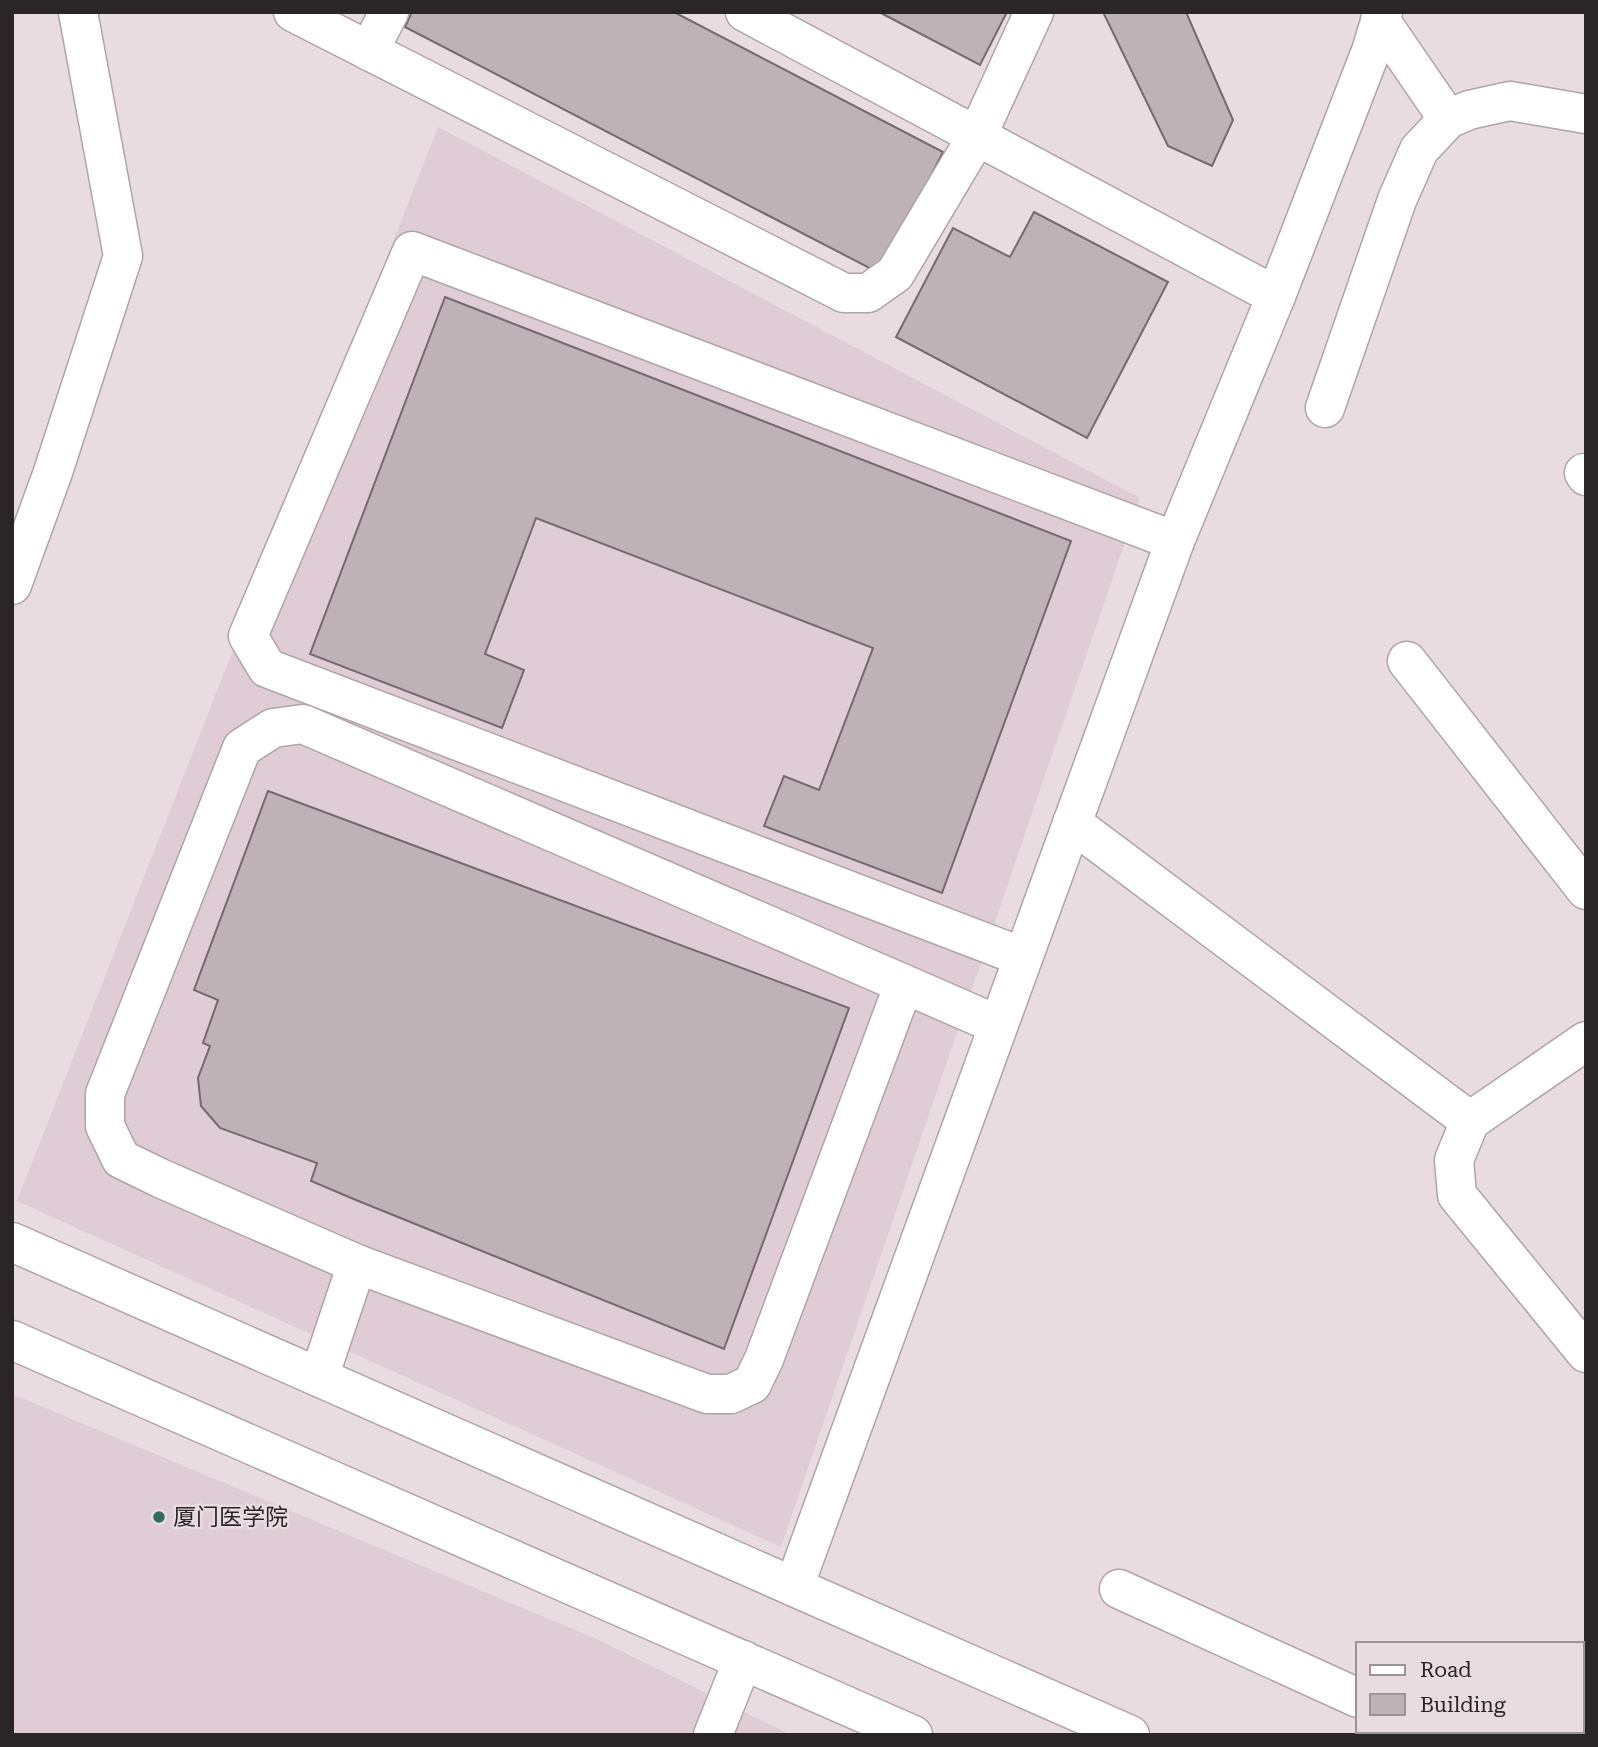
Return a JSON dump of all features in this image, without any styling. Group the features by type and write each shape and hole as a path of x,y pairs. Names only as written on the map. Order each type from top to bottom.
{"street":[{"path":"12,585 123,256 78,12"},
{"path":"293,12 844,293 868,293 895,274 977,136 1034,12"},
{"path":"369,51 389,12"},
{"path":"744,12 1276,296"},
{"path":"1382,16 1448,120"},
{"path":"794,1587 1175,541 1276,296 1371,51 1382,16"},
{"path":"1325,408 1397,200 1419,150 1448,120 1469,110 1510,101 1586,114"},
{"path":"1023,957 267,668 248,636 412,251 1175,541"},
{"path":"1406,661 1586,890"},
{"path":"904,984 764,1359 752,1384 731,1394 707,1394 357,1264 121,1159 105,1126 104,1094 242,748 273,728 303,724 904,984 998,1025"},
{"path":"1072,823 1470,1122"},
{"path":"1586,1041 1470,1122 1454,1160 1457,1195 1586,1353"},
{"path":"12,1242 1130,1735"},
{"path":"319,1377 357,1264"},
{"path":"12,1340 913,1735"},
{"path":"1119,1589 1356,1697"},
{"path":"713,1735 743,1660"}],"shaded area":[{"path":"438,127 1140,498 781,1547 17,1201"},
{"name":"厦门医学院","path":"12,1394 599,1640 791,1735 12,1735"}],"building":[{"path":"412,12 674,12 943,152 881,274 405,27"},
{"path":"879,12 1007,12 980,65"},
{"path":"1103,12 1186,12 1233,120 1212,166 1168,146"},
{"path":"1034,212 1168,282 1087,438 896,337 953,228 1010,257"},
{"path":"445,297 1071,541 942,893 764,826 784,776 819,790 873,648 536,518 485,654 524,670 502,728 310,654"},
{"path":"268,791 849,1008 724,1349 311,1181 317,1163 220,1128 201,1106 198,1078 210,1046 203,1043 218,1000 194,990"}],"place":[{"name":"厦门医学院","path":"159,1517"}]}
